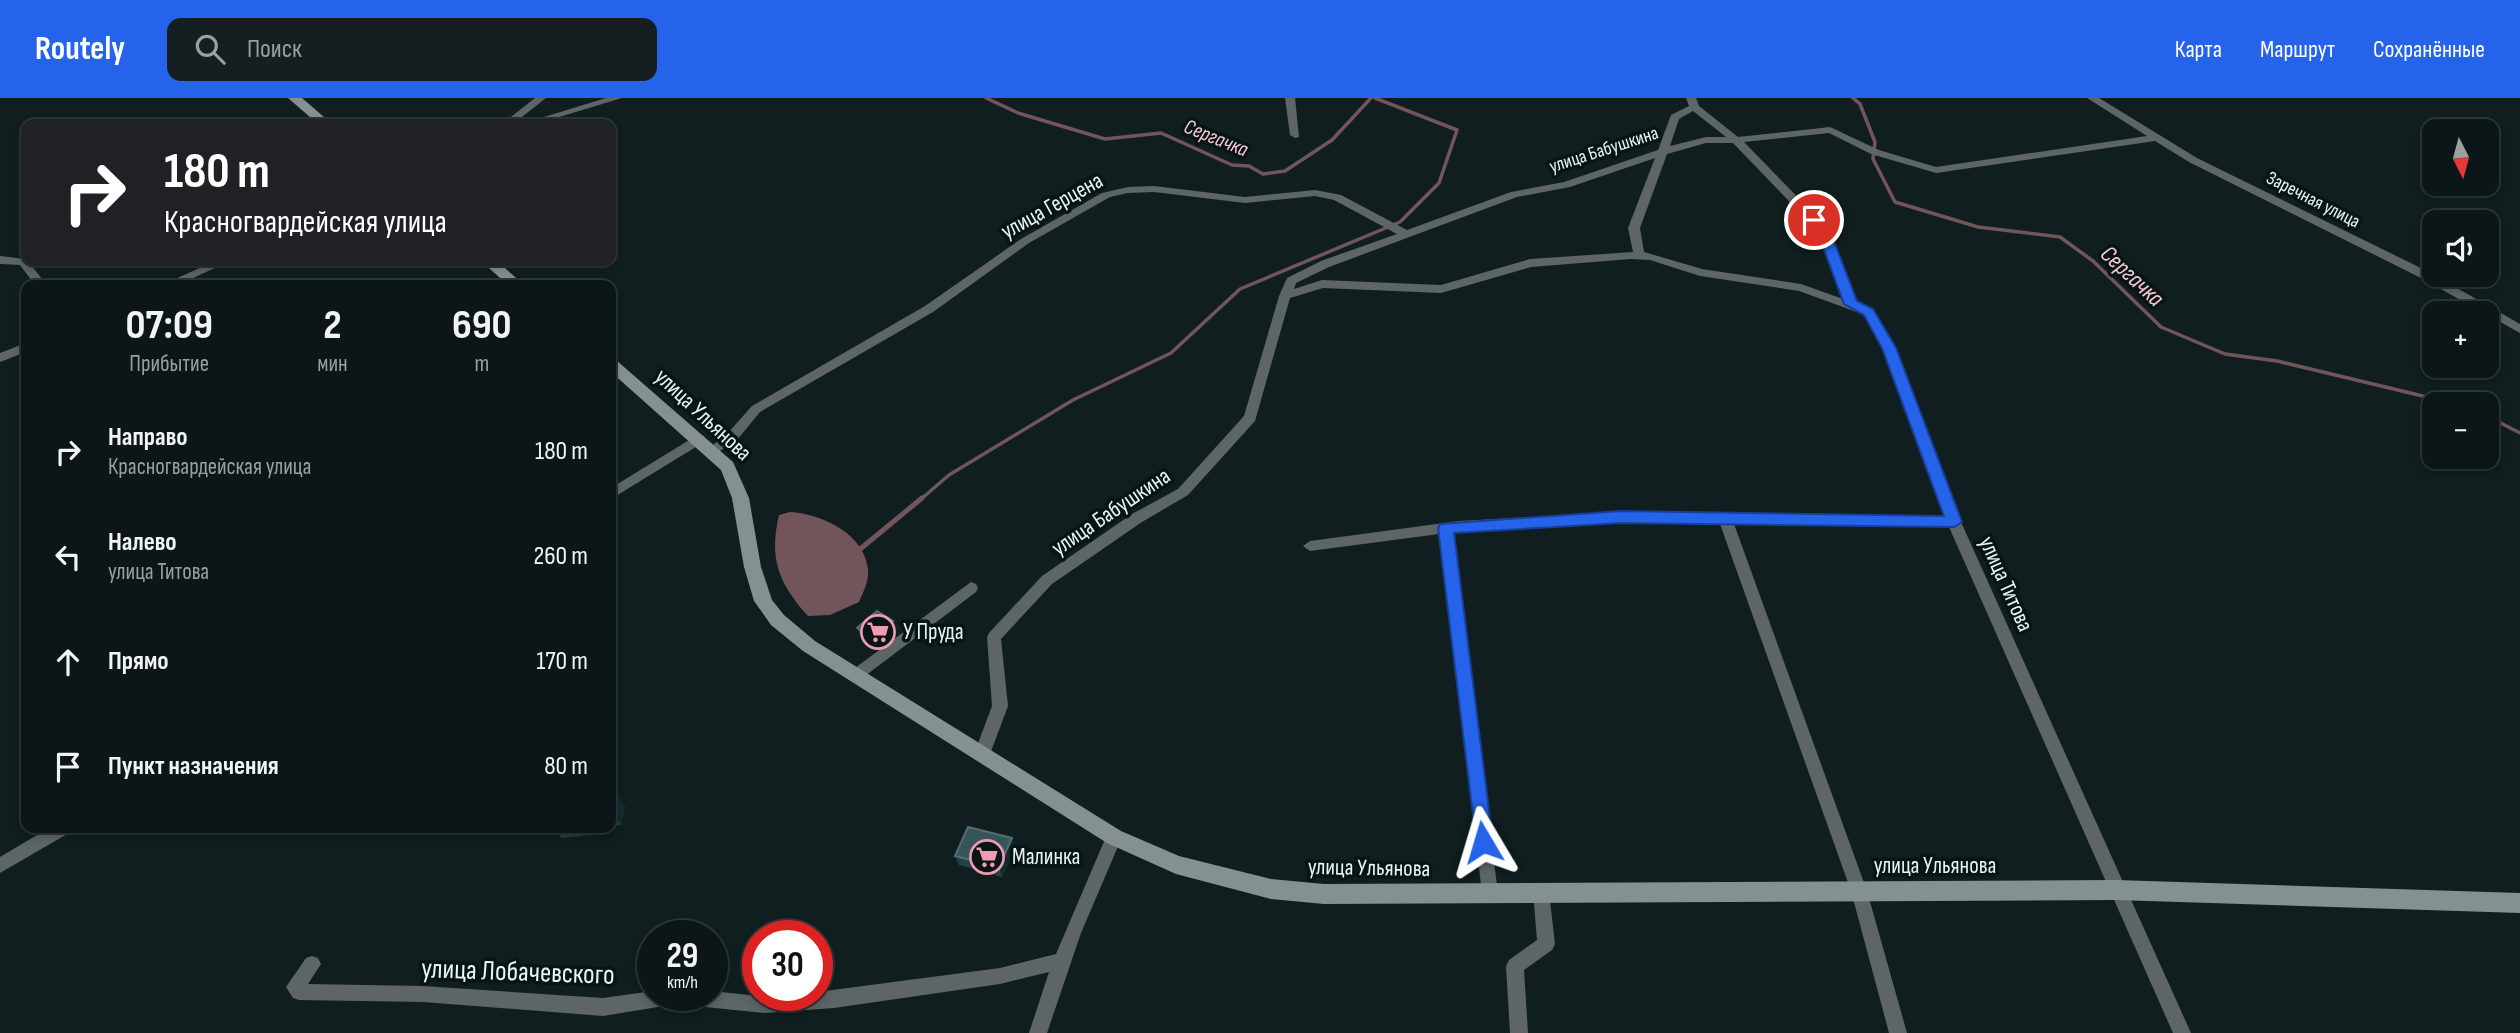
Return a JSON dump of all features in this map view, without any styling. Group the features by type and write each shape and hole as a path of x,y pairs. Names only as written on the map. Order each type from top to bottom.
{"main road":[{"path":"295,98 320,119"},
{"path":"494,266 511,280"},
{"name":"улица Ульянова","path":"616,369 705,445 727,466 739,484 755,577 764,603 785,628 1114,837 1177,865 1271,890 1324,894 2116,890 2520,903"}],"street":[{"path":"514,119 541,98"},
{"path":"544,119 617,98"},
{"path":"1290,98 1295,135"},
{"name":"Заречная улица","path":"2092,98 2156,138 2310,216 2392,262 2425,275 2520,329"},
{"path":"1639,255 1634,228 1675,117 1692,103 1736,140 1814,220 1828,244 1851,304"},
{"name":"улица Бабушкина","path":"1406,234 1516,194 1566,186 1706,140 1736,140 1830,130 1875,152 1936,170 2156,138"},
{"name":"улица Герцена","path":"616,491 705,445 732,437 756,409 929,309 1025,241 1106,195 1128,190 1154,189 1245,200 1315,193 1336,197 1406,234"},
{"path":"1285,296 1291,281 1325,264 1406,234"},
{"path":"1285,296 1322,284 1441,289 1530,263 1639,255 1700,272 1801,288 1851,304"},
{"path":"0,260 21,262"},
{"path":"26,266 37,280"},
{"path":"180,280 212,266"},
{"name":"улица Бабушкина","path":"982,754 999,706 994,637 1047,580 1137,519 1183,492 1250,418 1285,296"},
{"name":"улица Титова","path":"1851,304 1869,312 1889,348 1954,522 2182,1033"},
{"path":"0,358 21,349"},
{"path":"1310,546 1445,528 1621,517 1954,522"},
{"path":"1725,519 1859,891 1898,1033"},
{"path":"1445,528 1490,893"},
{"path":"856,675 971,588"},
{"path":"0,866 54,833"},
{"path":"1038,1033 1059,961 1081,906 1114,837"},
{"path":"1519,1033 1515,966 1546,944 1541,892"},
{"name":"улица Лобачевского","path":"312,964 295,987 299,992 423,994 603,1007 676,996 765,1004 834,999 1000,976 1059,961"}],"shaded area":[{"path":"790,512 828,522 840,528 859,546 865,557 868,574 859,602 830,615 808,616 798,604 783,581 776,557 779,515"}],"building":[{"path":"877,611 893,621 874,639 857,628"},
{"path":"968,827 1012,838 999,867 955,856"}],"waterway":[{"name":"Сергачка","path":"986,98 1018,113 1105,139 1161,133 1232,165 1249,166 1263,174 1285,171 1332,140 1371,98"},
{"path":"920,500 949,475 1073,400 1171,353 1240,289 1400,222 1439,183 1457,130 1375,98"},
{"name":"Сергачка","path":"1853,98 1860,104 1875,142 1873,159 1895,202 1978,227 2060,237 2093,261 2161,327 2225,354 2277,361 2422,396"},
{"name":"Сергачка","path":"2499,422 2520,433"},
{"path":"859,550 922,498"}],"place":[{"name":"У Пруда","path":"878,632"},
{"name":"Малинка","path":"987,857"}],"route":[{"path":"1483,842 1445,528 1621,517 1954,522 1889,348 1869,312 1851,304 1828,244 1814,220"}]}
